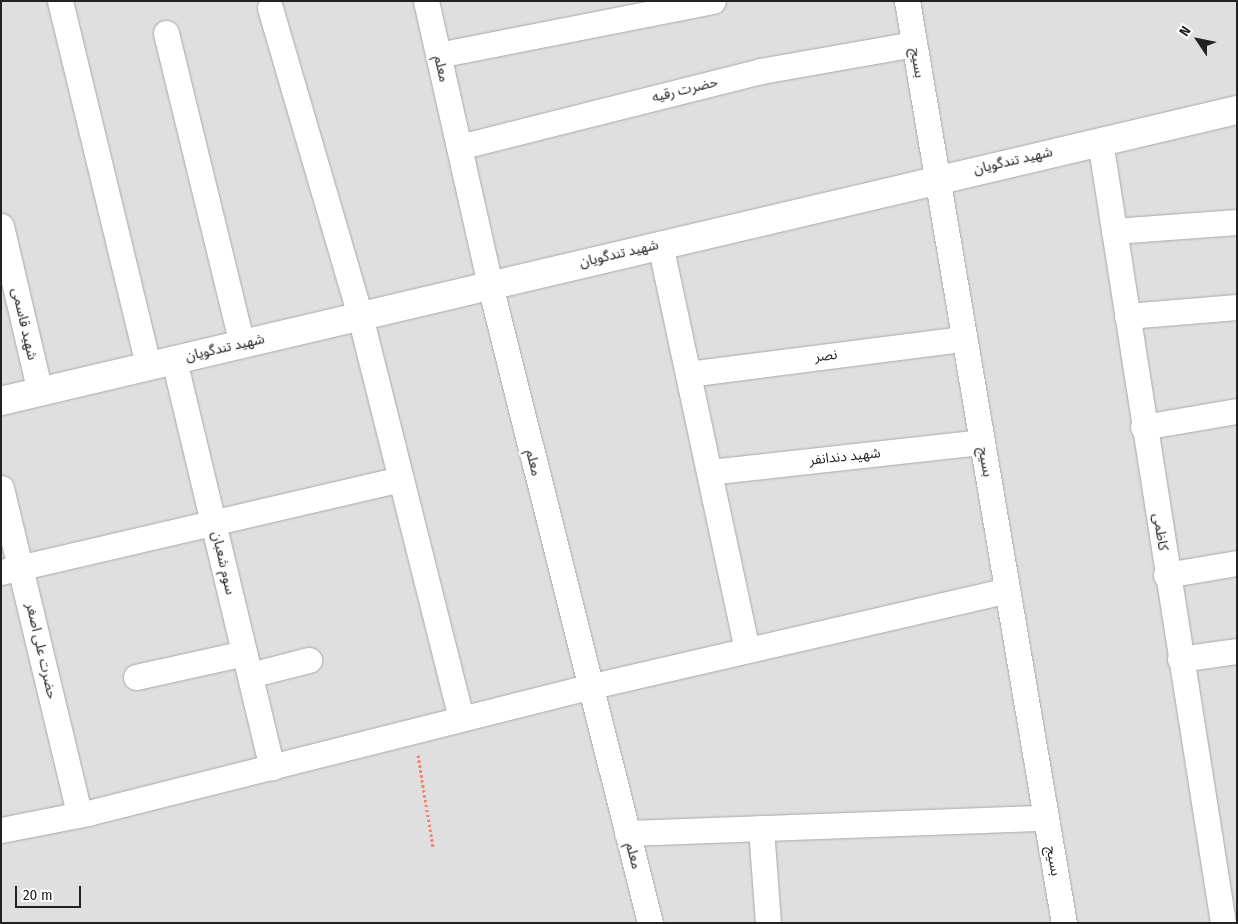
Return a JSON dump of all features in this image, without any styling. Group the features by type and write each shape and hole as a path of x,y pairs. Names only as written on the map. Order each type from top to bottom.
{"street":[{"path":"60,1 148,366"},
{"name":"معلم","path":"426,1 490,285 588,687 650,923"},
{"path":"438,55 714,1"},
{"name":"بسیج","path":"907,1 1064,923"},
{"path":"270,8 360,316 460,719"},
{"path":"166,33 242,344"},
{"name":"حضرت رقیه","path":"459,148 761,71 914,44"},
{"name":"شهید تندگویان","path":"1,401 936,178 1237,110"},
{"name":"کاظمی","path":"1100,141 1166,575 1223,923"},
{"path":"1114,231 1237,222"},
{"name":"شهید قاسمی","path":"1,226 40,392"},
{"path":"660,244 747,650"},
{"path":"1127,316 1237,307"},
{"name":"نصر","path":"688,374 964,339"},
{"name":"سوم شعبان","path":"174,360 272,766"},
{"path":"1144,427 1237,411"},
{"name":"شهید دندانفر","path":"709,472 981,442"},
{"path":"11,570 213,520 400,479"},
{"name":"حضرت علی اصغر","path":"1,488 11,570 79,814"},
{"path":"1166,575 1237,563"},
{"path":"1,830 79,814 588,687 1006,590"},
{"path":"1180,659 1237,651"},
{"path":"136,676 247,664 309,660"},
{"path":"626,833 1046,818"},
{"path":"761,828 768,923"}],"path":[{"path":"414,731 433,848"}],"shaded area":[{"path":"1,1 1237,1 1237,923 1,923"}]}
